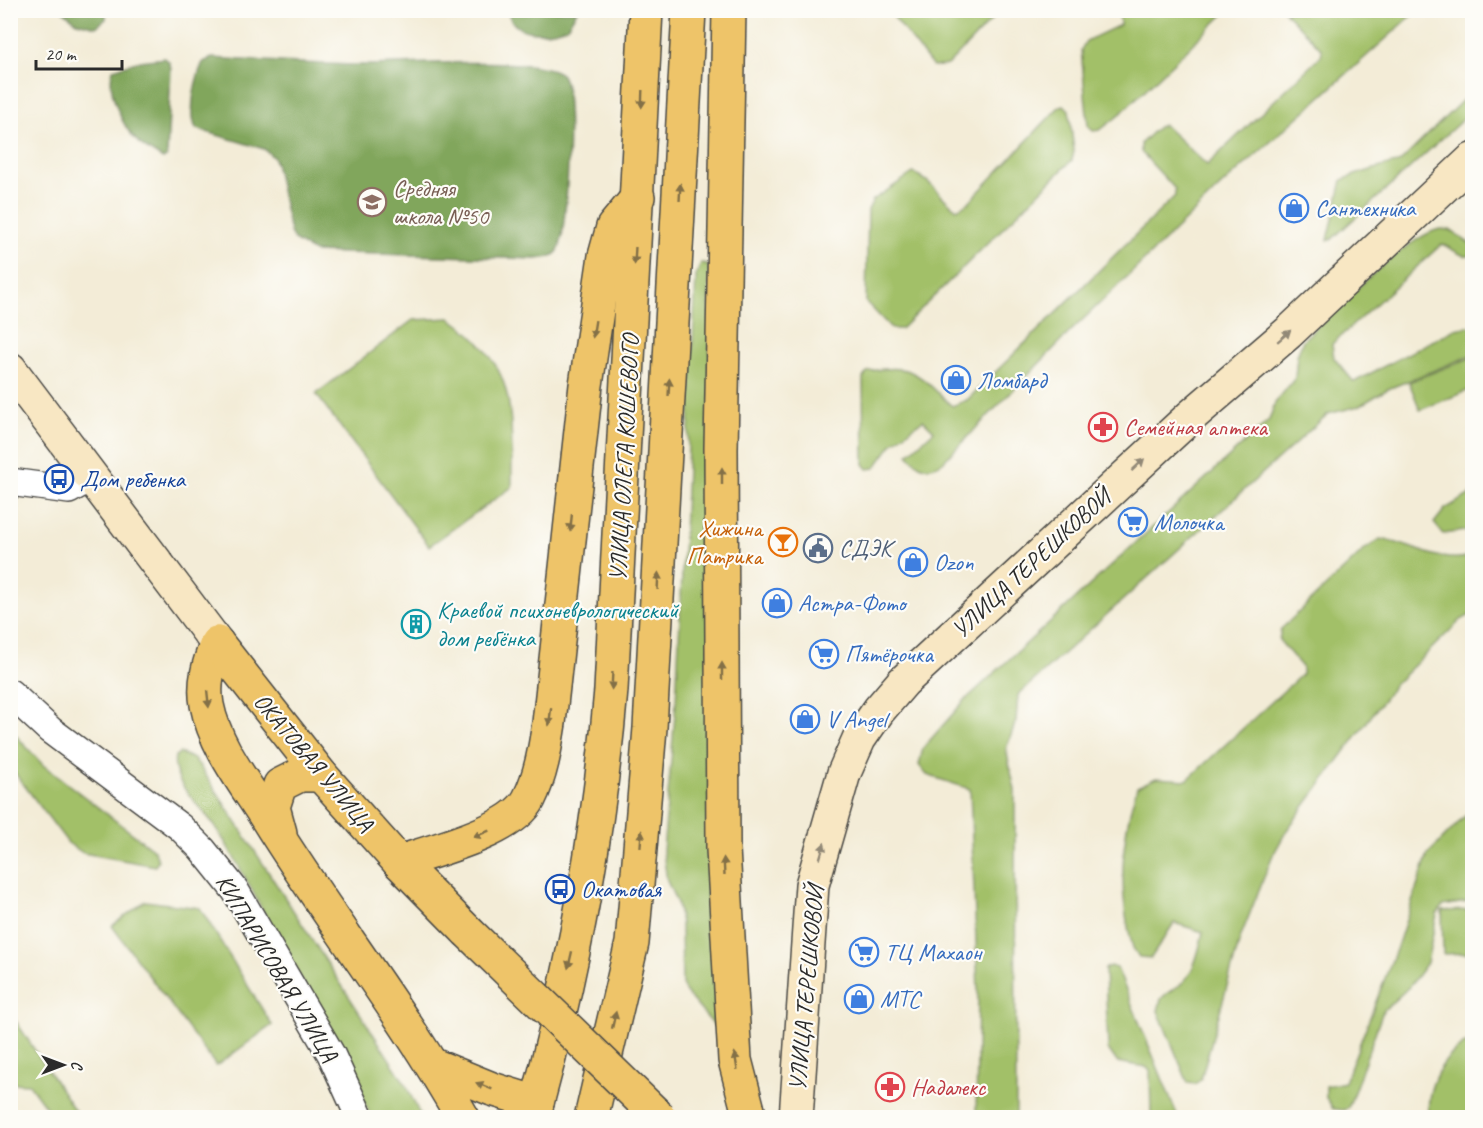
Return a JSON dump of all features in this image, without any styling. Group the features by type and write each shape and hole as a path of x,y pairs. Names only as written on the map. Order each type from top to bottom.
{"main road":[{"name":"УЛИЦА ОЛЕГА КОШЕВОГО","path":"535,1110 584,903 603,787 611,690 646,10"},
{"name":"УЛИЦА ОЛЕГА КОШЕВОГО","path":"591,1118 632,943 650,728 689,10"},
{"path":"729,10 721,449 723,849 735,1060 750,1118"},
{"name":"УЛИЦА ТЕРЕШКОВОЙ","path":"796,1118 812,885 844,773 859,739 879,710 911,674 1190,417 1288,333 1473,160"},
{"path":"399,862 501,826 528,801 542,764 549,723 586,385 605,256 613,227 638,197"},
{"name":"ОКАТОВАЯ УЛИЦА","path":"10,369 217,643 321,775 399,862 467,931 660,1118"},
{"path":"217,643 206,672 207,704 220,744 284,846 433,1065 463,1118"},
{"path":"284,846 273,807 277,790 284,781 300,775 321,775"},
{"path":"433,1065 492,1089 535,1110"}],"street":[{"path":"10,482 69,490 92,477"},
{"name":"КИПАРИСОВАЯ УЛИЦА","path":"10,693 50,730 180,827 202,849 235,890 331,1054 360,1118"}],"green space":[{"path":"508,10 577,11 567,27 532,32 516,26"},
{"path":"63,11 106,11 106,19 96,27 77,22"},
{"path":"889,11 1000,11 948,65 933,67"},
{"path":"1119,11 1227,11 1117,117 1100,130 1093,131 1088,126 1081,50 1086,41 1120,25"},
{"path":"1284,11 1417,11 1221,186 1069,333 943,462 933,467 924,467 908,454 934,431 923,420 893,443 875,468 868,469 864,464 863,378 867,372 895,368 906,370 923,379 952,406 967,400 1175,196 1175,189 1141,152 1141,143 1158,127 1164,125 1207,165 1321,56 1322,50"},
{"path":"165,58 171,68 167,156 163,159 139,143 121,119 114,98 111,78 113,69 139,61"},
{"path":"212,58 358,65 497,63 548,68 561,74 568,104 569,130 565,215 559,249 552,256 535,259 314,252 294,240 290,232 274,158 264,149 196,129 193,104 197,77 203,62"},
{"path":"1472,91 1472,111 1331,240 1328,240 1342,180 1399,163"},
{"path":"1064,105 1069,110 1074,151 1072,160 901,329 892,329 866,302 868,210 873,200 913,173 926,180 957,209 968,203 1059,107"},
{"path":"1440,229 1450,230 1472,245 1471,256 1464,256 1442,244 1332,344 1334,358 1354,382 1455,329 1472,326 1472,355 1388,389 1359,406 1328,414 1018,695 1016,721 1006,749 1015,790 1016,1117 976,1117 978,992 970,789 927,775 919,765 923,748 964,701 1269,420 1275,403 1295,378 1297,356 1303,340 1389,260 1426,235"},
{"path":"701,263 707,264 709,269 718,1030 686,993 682,984 681,923 677,903 667,881 663,851 676,703 696,276"},
{"path":"450,318 489,354 500,373 510,413 512,487 429,546 316,394 413,320"},
{"path":"1472,357 1472,389 1420,410 1409,382"},
{"path":"1472,493 1472,530 1443,534 1434,523 1445,509"},
{"path":"1380,539 1437,556 1460,558 1472,556 1472,614 1461,620 1395,684 1287,830 1272,857 1241,936 1201,1079 1195,1084 1188,1083 1158,1011 1161,999 1180,985 1189,974 1196,960 1203,932 1174,923 1151,958 1139,957 1133,948 1125,908 1123,867 1127,827 1137,787 1156,778 1187,780 1302,674 1302,667 1279,640 1281,629 1364,550"},
{"path":"10,729 43,765 155,851 158,861 155,866 83,853 68,843 11,768"},
{"path":"180,753 194,759 199,765 405,1083 421,1117 371,1117 323,1020 236,861 214,825 181,784 175,766 175,756"},
{"path":"1472,809 1472,901 1443,906 1437,914 1427,963 1409,987 1383,1011 1349,1106 1344,1110 1333,1109 1326,1098 1326,1086 1345,1082 1397,947 1428,854"},
{"path":"145,901 200,908 272,1025 216,1066 112,926"},
{"path":"1472,910 1472,953 1443,954 1442,911"},
{"path":"1110,966 1117,968 1178,1117 1151,1117 1150,1071 1146,1067 1117,1062 1108,1049 1105,969"},
{"path":"11,1014 79,1117 53,1117 29,1084 11,1083"},
{"path":"1472,1040 1472,1117 1429,1117 1430,1094 1438,1072 1452,1054"}],"place":[{"name":"Средняя школа №50","path":"372,202"},
{"name":"Сантехника","path":"1294,208"},
{"name":"Ломбард","path":"956,380"},
{"name":"Семейная аптека","path":"1103,427"},
{"name":"Дом ребенка","path":"59,479"},
{"name":"Молочка","path":"1133,522"},
{"name":"Хижина Патрика","path":"783,542"},
{"name":"СДЭК","path":"818,548"},
{"name":"Ozon","path":"913,562"},
{"name":"Астра-Фото","path":"777,603"},
{"name":"Краевой психоневрологический дом ребёнка","path":"416,624"},
{"name":"Пятёрочка","path":"824,654"},
{"name":"V Angel","path":"805,719"},
{"name":"Окатовая","path":"560,889"},
{"name":"ТЦ Махаон","path":"864,952"},
{"name":"МТС","path":"859,999"},
{"name":"Надалекс","path":"890,1087"}]}
